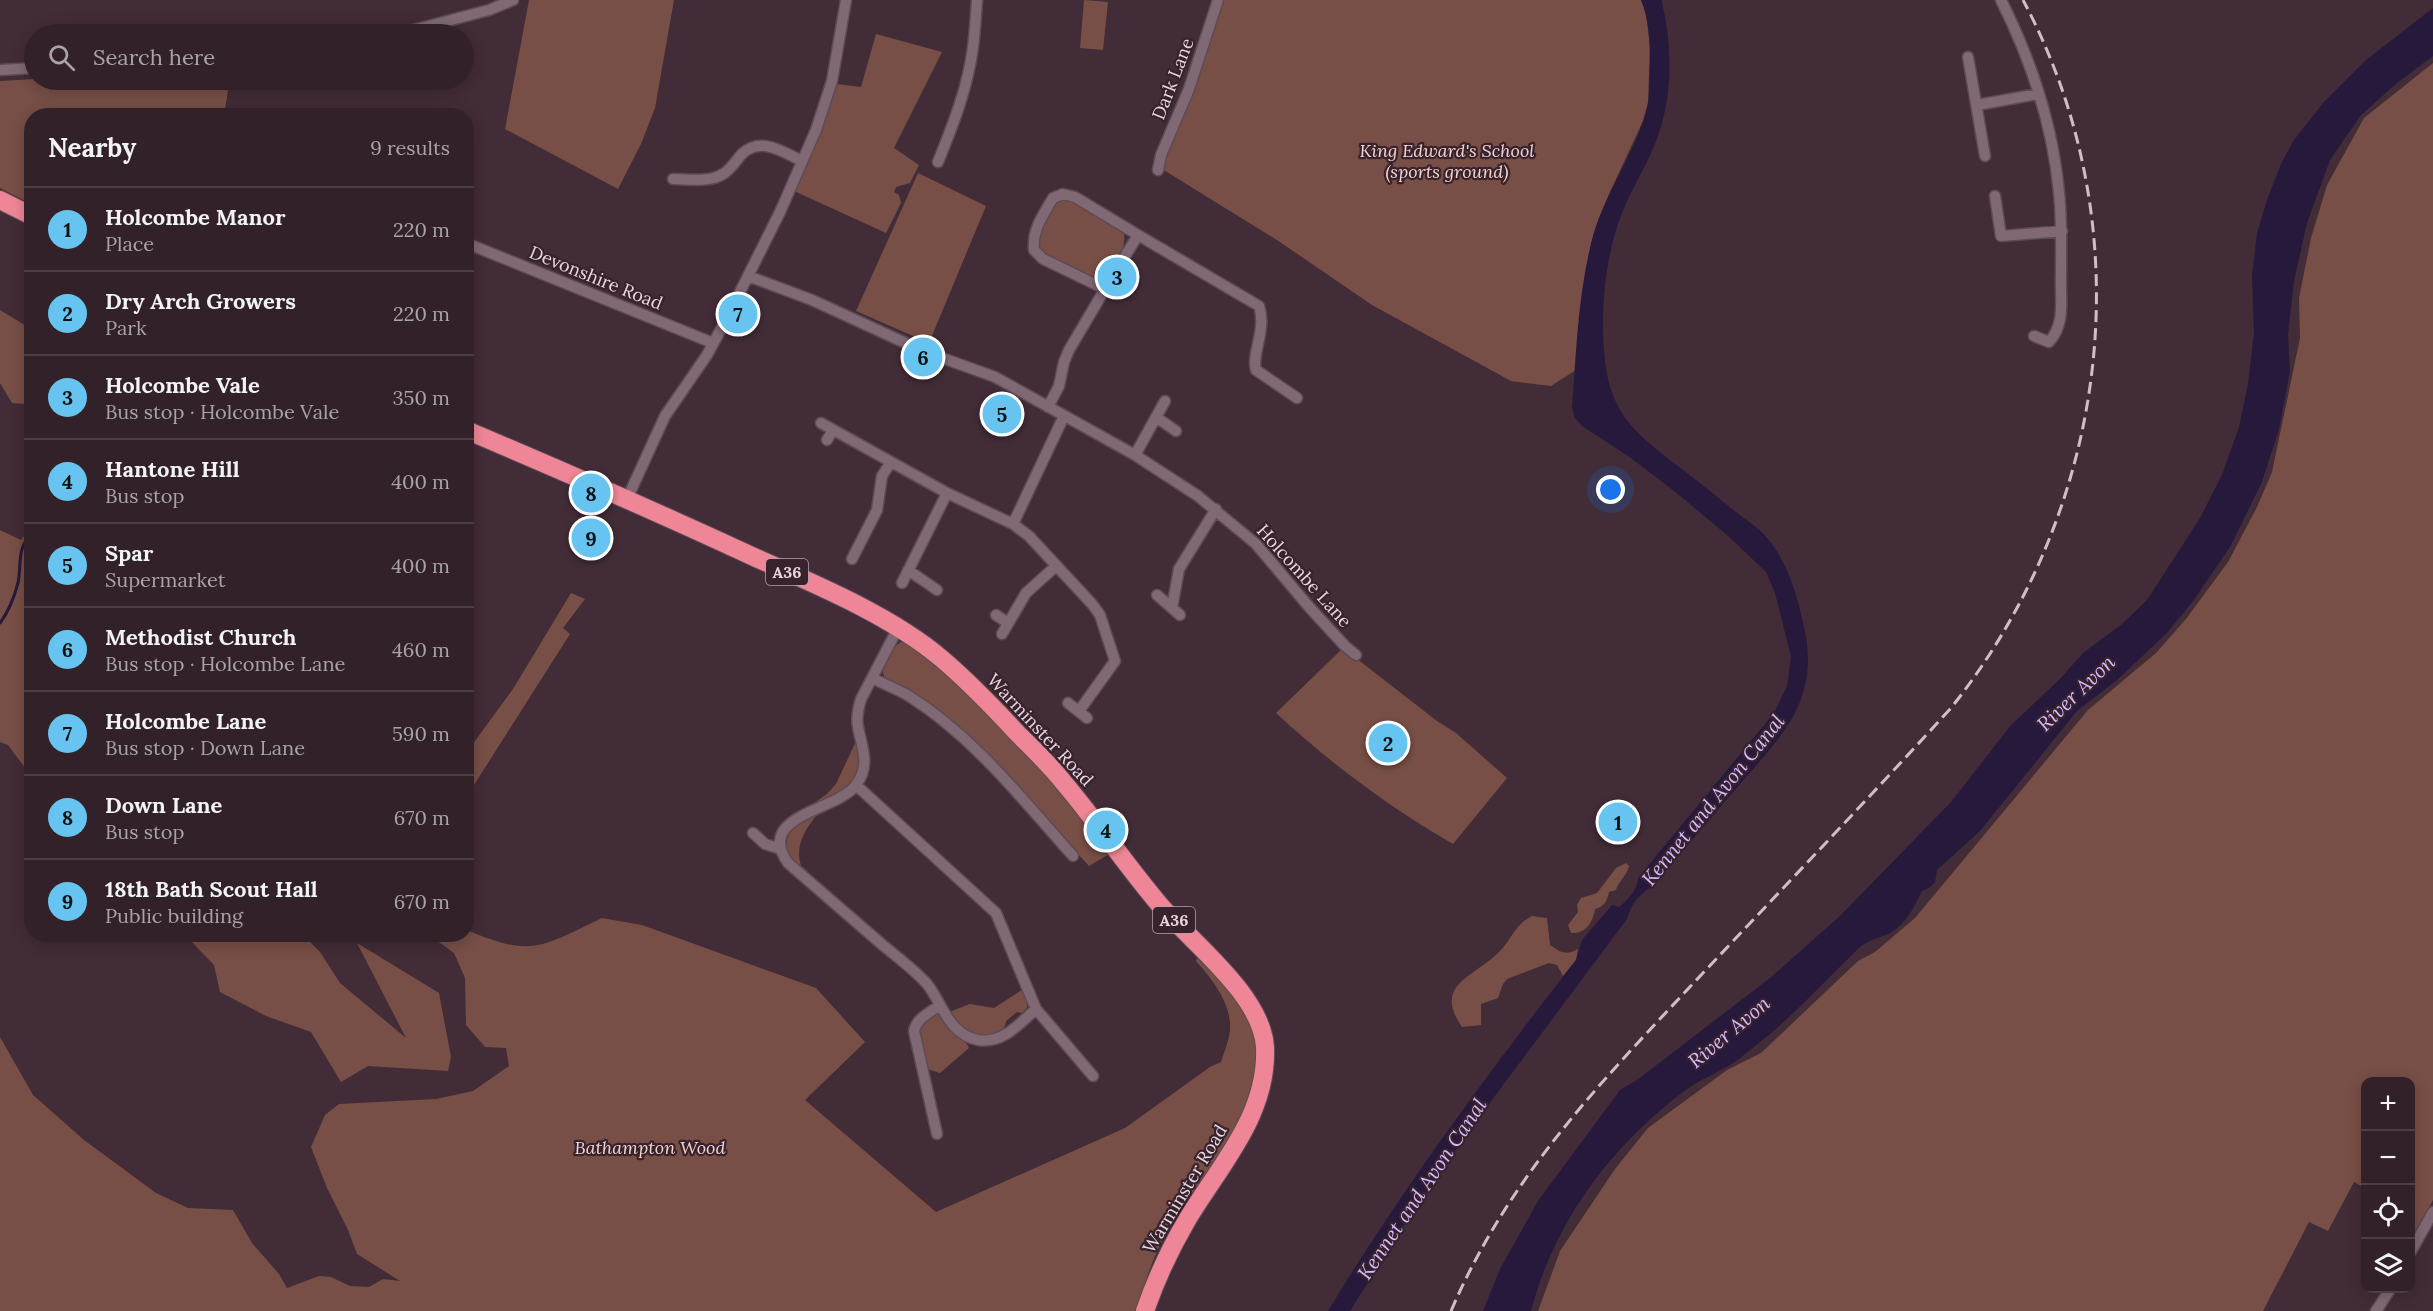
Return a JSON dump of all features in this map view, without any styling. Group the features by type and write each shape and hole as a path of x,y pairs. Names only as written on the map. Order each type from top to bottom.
{"highway":[{"path":"0,200 24,212"},
{"name":"Warminster Road","path":"474,433 780,568 898,628 941,658 1062,780 1160,906 1228,975 1242,993 1254,1015 1264,1042 1265,1071 1254,1110 1243,1134 1177,1239 1159,1273 1145,1311"}],"street":[{"path":"436,24 489,10 513,0"},
{"path":"627,499 665,416 713,343 748,276 802,161 832,81 846,0"},
{"path":"938,162 959,109 973,47 977,0"},
{"name":"Dark Lane","path":"1158,170 1161,155 1189,89 1218,0"},
{"path":"2001,0 2026,56 2038,94 2053,146 2059,192 2062,231 2060,320 2055,335 2049,342 2034,336"},
{"path":"1968,57 1985,156"},
{"path":"0,70 24,69"},
{"path":"1977,105 2038,94"},
{"path":"673,179 709,179 724,174 743,153 756,145 771,146 802,161"},
{"path":"1105,289 1043,259 1034,250 1033,236 1053,198 1063,194 1075,197 1259,306 1262,313 1262,335 1254,364 1256,370 1261,376 1297,398"},
{"path":"1995,196 2001,236 2062,231"},
{"path":"1048,407 1059,386 1069,350 1138,235"},
{"name":"Devonshire Road","path":"474,246 713,343"},
{"name":"Holcombe Lane","path":"748,276 812,300 923,351 983,372 1135,455 1216,509 1267,555 1310,608 1356,655"},
{"path":"1135,455 1165,401"},
{"path":"1013,524 1064,416"},
{"path":"1156,417 1176,431"},
{"path":"821,423 947,493 1013,524 1029,536 1100,615 1115,661 1083,715 1068,703"},
{"path":"827,440 833,430"},
{"path":"852,559 862,531 877,510 882,476 891,462"},
{"path":"902,583 947,493"},
{"path":"1157,595 1176,612 1179,568 1216,509"},
{"path":"1002,634 1026,593 1056,566"},
{"path":"908,570 938,590"},
{"path":"996,615 1008,623"},
{"path":"898,628 861,699 857,712 865,766 856,785 847,795 802,814 791,822 780,842 780,849 788,863 926,983 948,1019 963,1033 980,1040 993,1041 1002,1037 1036,1009"},
{"path":"872,678 907,695 938,716 984,757 1073,856"},
{"path":"856,785 996,913 1036,1009 1093,1076"},
{"path":"753,833 765,844 780,849"},
{"path":"937,1134 914,1031 920,1019 939,1006"},
{"path":"2415,1244 2433,1212"},
{"path":"2376,1311 2388,1293"}],"green space":[{"path":"529,0 674,0 655,108 641,144 618,189 505,129"},
{"path":"1084,0 1108,2 1103,50 1080,48"},
{"name":"King Edward's School (sports ground)","path":"1218,0 1641,0 1646,12 1650,46 1648,102 1643,121 1609,194 1591,243 1576,370 1551,386 1511,381 1372,305 1277,240 1162,169 1192,90"},
{"path":"876,34 942,52 894,148 919,165 910,183 896,187 894,192 899,195 901,203 886,233 794,191 814,149 837,84 861,87"},
{"path":"2433,63 2433,1200 2415,1234 2415,1077 2361,1077 2361,1186 2354,1182 2328,1231 2309,1222 2263,1311 1538,1311 1560,1251 1615,1169 1648,1128 1727,1070 1761,1053 1858,961 1875,952 1915,918 2088,710 2156,653 2186,619 2228,562 2257,507 2272,472 2300,338 2299,298 2311,238 2327,185 2364,118"},
{"path":"24,80 24,90 228,91 225,108 24,108 24,200 0,188 0,81"},
{"path":"918,173 986,206 929,343 856,311"},
{"path":"1063,198 1074,201 1123,232 1124,245 1121,253 1111,267 1099,277 1093,278 1046,255 1038,248 1045,220 1053,207"},
{"path":"0,310 24,325 24,404 12,403 0,383"},
{"path":"0,530 21,540 24,536 24,767 8,745 0,742"},
{"path":"571,593 585,599 563,628 570,634 474,785 474,742 513,689"},
{"path":"901,642 911,644 935,663 1006,729 1069,795 1111,853 1089,866 984,753 885,680 882,669 894,647"},
{"path":"1343,648 1437,721 1456,733 1507,778 1453,844 1406,815 1361,783 1276,713"},
{"path":"857,739 860,767 857,777 844,790 810,806 827,794 836,784"},
{"path":"817,815 807,828 800,843 799,858 805,874 789,856 787,840 797,826"},
{"path":"1626,863 1629,866 1627,873 1616,890 1609,892 1605,903 1595,909 1588,926 1581,932 1571,933 1568,925 1578,912 1577,905 1581,898 1597,893 1616,868"},
{"path":"1532,916 1547,918 1550,945 1563,952 1578,949 1576,960 1563,976 1557,965 1549,963 1507,979 1498,998 1481,1004 1481,1025 1462,1027 1454,1013 1452,1001 1459,984 1498,953 1517,928"},
{"name":"Bathampton Wood","path":"602,918 642,925 816,988 865,1042 805,1100 936,1212 1125,1128 1210,1067 1221,1062 1230,1030 1228,1011 1220,992 1196,961 1197,958 1229,990 1249,1018 1258,1055 1254,1082 1245,1108 1231,1135 1158,1249 1137,1311 0,1311 0,1037 33,1095 84,1140 156,1193 188,1208 233,1210 252,1243 279,1274 287,1288 319,1276 331,1277 350,1286 369,1287 383,1279 400,1281 357,1254 327,1188 311,1147 325,1115 339,1104 436,1099 473,1091 509,1066 506,1048 485,1047 466,1025 465,978 454,953 439,942 474,942 474,933 507,944 522,946 550,942"},
{"path":"192,942 310,942 320,952 340,983 406,1038 357,943 439,993 451,1057 448,1071 368,1066 341,1082 311,1032 266,1016 220,992 214,965"},
{"path":"1022,990 1027,1001 1027,1008 1022,1013 1017,1012 1006,1021 1001,1031 996,1034 983,1035 965,1030 949,1012 970,1004 994,1008"},
{"path":"938,1014 948,1029 964,1039 969,1048 940,1073 927,1069 918,1031 923,1021"}],"water":[{"name":"Kennet and Avon Canal","path":"1641,0 1662,0 1668,38 1668,92 1655,144 1622,214 1609,257 1604,292 1603,327 1608,380 1613,396 1629,423 1651,445 1756,527 1774,547 1790,578 1806,635 1808,668 1804,691 1795,713 1775,743 1655,884 1635,902 1627,919 1416,1206 1350,1311 1328,1311 1447,1132 1576,960 1582,940 1612,905 1619,907 1629,898 1638,878 1774,713 1787,686 1791,657 1775,593 1766,572 1727,535 1673,490 1628,456 1582,426 1575,418 1572,408 1580,305 1591,244 1603,208 1636,140 1648,104 1649,39 1646,15"},
{"name":"River Avon","path":"2433,8 2433,56 2397,83 2361,115 2330,160 2307,223 2294,281 2288,334 2290,371 2279,429 2262,482 2230,547 2193,601 2167,633 2117,680 2077,711 1980,831 1937,870 1935,882 1922,891 1901,924 1890,933 1862,946 1769,1035 1732,1064 1687,1089 1634,1135 1590,1187 1571,1216 1555,1246 1531,1311 1483,1311 1500,1269 1538,1201 1620,1090 1637,1080 1770,978 1840,916 1951,802 2011,725 2060,679 2083,653 2122,624 2147,600 2200,518 2222,475 2239,427 2248,384 2254,333 2252,276 2257,233 2281,164 2294,140 2323,103 2366,60"}],"waterway":[{"path":"0,623 15,594 24,545"}],"railway":[{"path":"1451,1311 1501,1216 1561,1131 1629,1053 1951,708 2005,629 2047,545 2076,456 2093,364 2096,272 2086,179 2061,88 2023,0"}],"place":[{"name":"Holcombe Vale","path":"1117,277"},
{"name":"Holcombe Lane","path":"738,314"},
{"name":"Methodist Church","path":"923,357"},
{"name":"Spar","path":"1002,414"},
{"name":"Down Lane","path":"591,493"},
{"name":"18th Bath Scout Hall","path":"591,538"},
{"name":"Dry Arch Growers","path":"1388,743"},
{"name":"Holcombe Manor","path":"1618,822"},
{"name":"Hantone Hill","path":"1106,830"}]}
